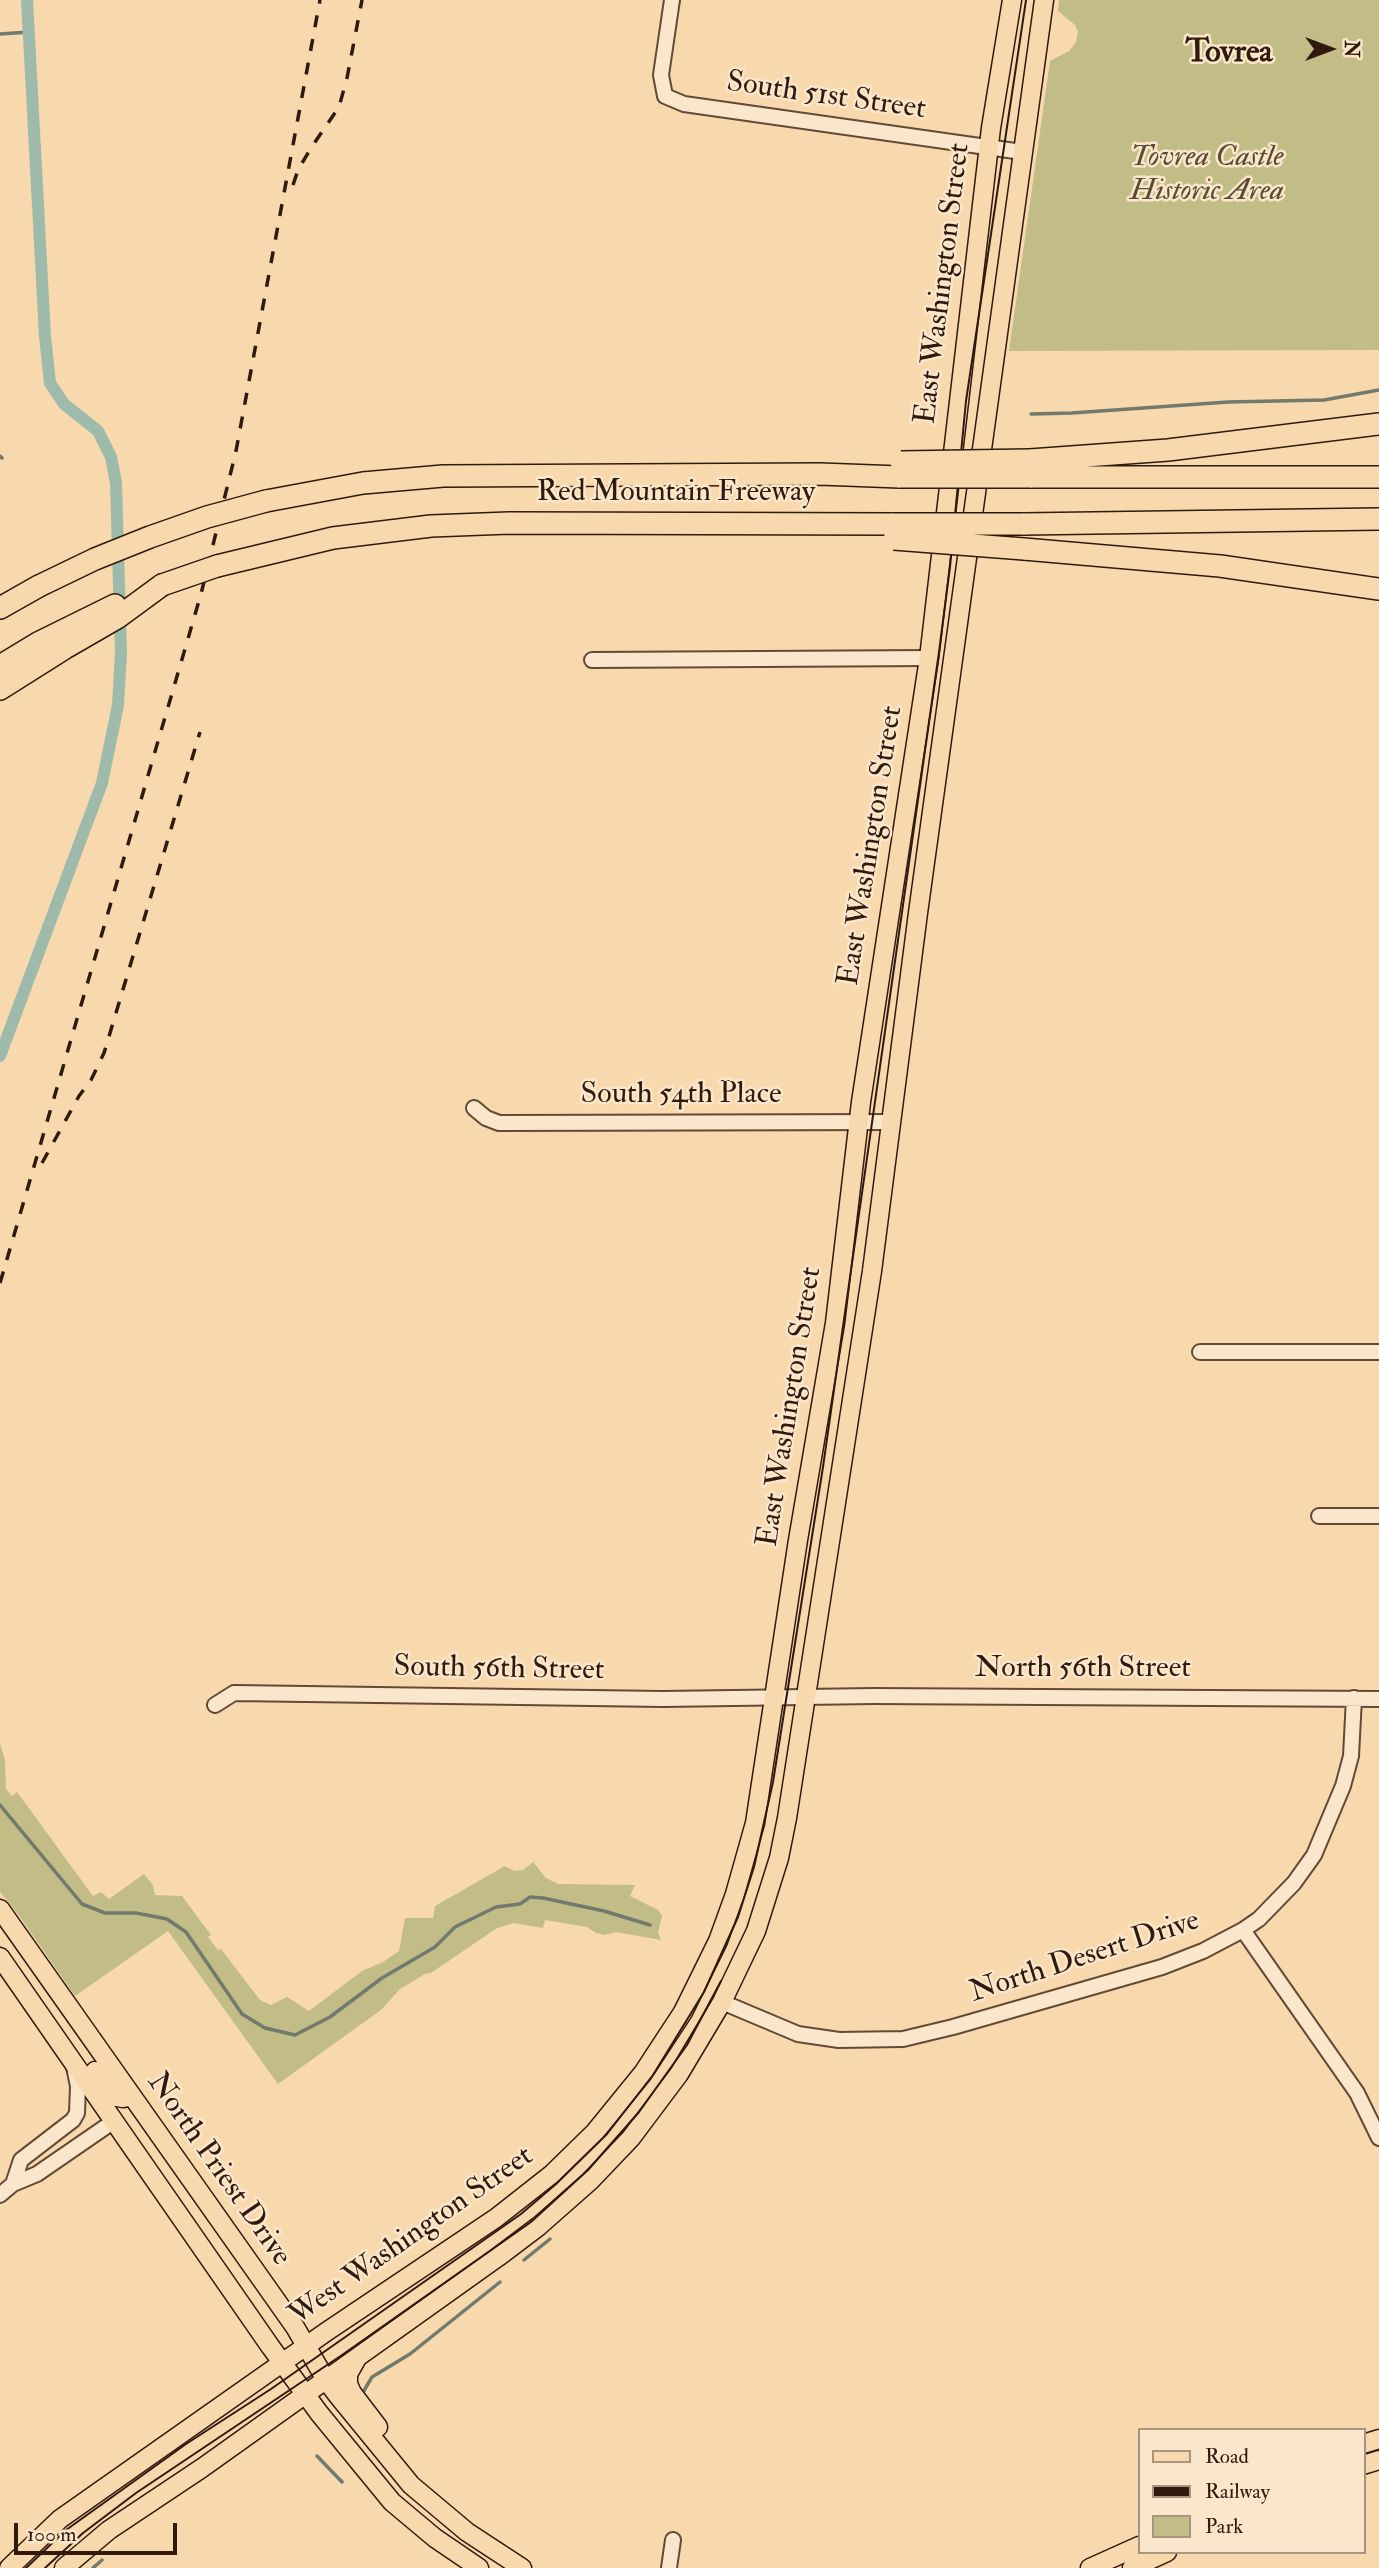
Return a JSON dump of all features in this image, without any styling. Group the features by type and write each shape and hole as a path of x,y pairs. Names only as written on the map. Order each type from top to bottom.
{"highway":[{"path":"1030,468 1379,424"},
{"name":"Red Mountain Freeway","path":"0,608 95,559 207,517 266,501 363,483 453,475 820,474 900,469 1030,468 1379,477"},
{"name":"Red Mountain Freeway","path":"0,666 64,639 162,585 252,556 333,538 431,526 509,523 760,523 894,532 1023,524 1379,519"},
{"path":"894,532 1024,549 1220,566 1379,589"},
{"path":"0,689 64,639"}],"main road":[{"name":"East Washington Street","path":"780,1698 835,1323 880,970 929,658 989,147 1012,0"},
{"name":"East Washington Street","path":"807,1698 892,1122 916,926 1044,0"},
{"name":"West Washington Street","path":"9,2568 60,2519 520,2200 552,2174 595,2132 672,2032 718,1941 735,1894 755,1823 780,1698"},
{"name":"West Washington Street","path":"64,2568 109,2530 306,2395 516,2243 590,2181 631,2138 666,2093 722,2002 749,1949 779,1858 807,1698"},
{"name":"North Priest Drive","path":"0,1909 307,2347 326,2380 394,2466 418,2491 467,2532 522,2568"},
{"name":"North Priest Drive","path":"0,1957 283,2364 369,2477 392,2502 435,2538 479,2568"},
{"path":"57,2036 82,2052 108,2091 123,2098 131,2096"},
{"path":"358,2357 348,2374 352,2393 414,2471 418,2491"},
{"path":"1090,2568 1138,2546"},
{"path":"1132,2568 1163,2554"}],"street":[{"name":"South 51st Street","path":"672,0 661,75 665,96 684,104 1022,152"},
{"path":"592,660 929,658"},
{"name":"South 54th Place","path":"474,1108 486,1118 499,1123 892,1122"},
{"path":"1200,1352 1379,1352"},
{"path":"1319,1516 1379,1516"},
{"name":"South 56th Street","path":"215,1705 234,1693 780,1698"},
{"name":"North 56th Street","path":"780,1698 1013,1696 1379,1699"},
{"name":"North Desert Drive","path":"722,2002 770,2024 811,2036 863,2041 903,2039 1162,1967 1203,1951 1244,1930 1287,1891 1320,1845 1343,1786 1351,1756 1354,1698"},
{"path":"1244,1930 1357,2093 1379,2138"},
{"path":"13,2184 21,2160 73,2120 77,2113 78,2086 74,2061"},
{"path":"0,2195 13,2184 37,2174 114,2121"},
{"path":"669,2568 673,2540"}],"green space":[{"name":"Tovrea Castle Historic Area","path":"1059,0 1379,0 1379,350 1009,351 1050,61 1069,51 1076,42 1078,31 1075,25 1058,11"},
{"path":"0,1744 5,1760 6,1789 12,1796 17,1792 93,1896 101,1892 109,1899 144,1874 153,1885 155,1895 182,1896 211,1935 208,1937 218,1950 221,1949 260,2000 271,2005 287,1997 309,2011 362,1971 399,1951 405,1918 433,1918 435,1906 505,1866 514,1871 523,1870 533,1862 546,1878 558,1884 635,1885 630,1896 658,1910 662,1916 658,1932 661,1940 616,1932 605,1935 587,1927 545,1920 543,1928 514,1923 497,1928 431,1973 400,1989 381,2010 278,2084 168,1931 75,1996 0,1892"}],"waterway":[{"path":"0,1056 102,783 118,705 121,653 116,483 111,457 98,431 64,404 50,383 45,336 27,0"},
{"path":"0,34 29,32"},
{"path":"1031,414 1228,402 1324,400 1379,390"},
{"path":"0,1805 82,1904 105,1913 136,1913 167,1919 186,1932 242,2014 265,2028 295,2035 330,2017 382,1978 435,1947 455,1927 496,1907 520,1904 530,1897 543,1898 604,1911 650,1925"},
{"path":"524,2260 550,2239"},
{"path":"362,2394 372,2377 410,2354 500,2282"},
{"path":"317,2456 342,2482"},
{"path":"93,2568 102,2560"}],"tram line":[{"path":"26,2568 66,2530 186,2444 271,2389 521,2214 556,2184 607,2134 653,2075 704,1992 738,1917 754,1867 773,1782 823,1467 939,652 966,401 1026,0"},
{"path":"45,2568 83,2533 136,2493 342,2355 531,2222 588,2170 639,2112 687,2045 721,1981"}],"railway":[{"path":"0,1283 201,594 236,451 320,0"},
{"path":"293,185 298,170 339,107 362,0"},
{"path":"42,1163 104,1053 200,732"}],"district":[{"name":"Tovrea","path":"1229,54"}]}
